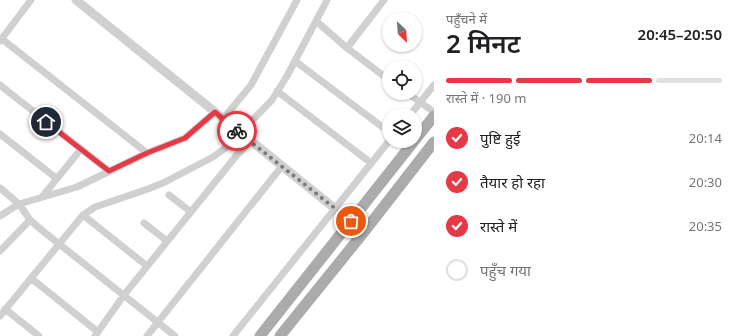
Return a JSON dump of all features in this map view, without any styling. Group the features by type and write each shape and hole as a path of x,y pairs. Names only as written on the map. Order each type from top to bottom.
{"main road":[{"path":"260,336 434,116"},
{"path":"280,336 434,142"}],"street":[{"path":"31,0 1,40 147,153"},
{"path":"0,316 60,245 83,215 95,207 163,183 224,149 272,100 295,61 327,0"},
{"path":"347,48 384,0"},
{"path":"78,1 250,141 335,207 364,232"},
{"path":"223,119 252,85 294,1"},
{"path":"316,21 347,48 382,75"},
{"path":"295,61 382,127"},
{"path":"416,108 434,85"},
{"path":"0,86 109,171"},
{"path":"277,91 371,162"},
{"path":"416,100 434,112"},
{"path":"0,216 42,197 77,187 147,153 185,138 215,112"},
{"path":"0,134 56,178"},
{"path":"31,278 96,334 147,266 236,156 250,141"},
{"path":"233,336 383,148"},
{"path":"42,197 56,178 81,150"},
{"path":"147,336 282,166"},
{"path":"0,188 21,206 29,218 60,245 175,336"},
{"path":"169,195 191,212"},
{"path":"83,215 147,266"},
{"path":"0,251 29,218"},
{"path":"144,223 167,241"},
{"path":"5,309 39,336"}],"way so far":[{"path":"237,131 351,221"}],"route":[{"path":"46,122 109,171 147,153 185,138 215,112 237,131"}]}
